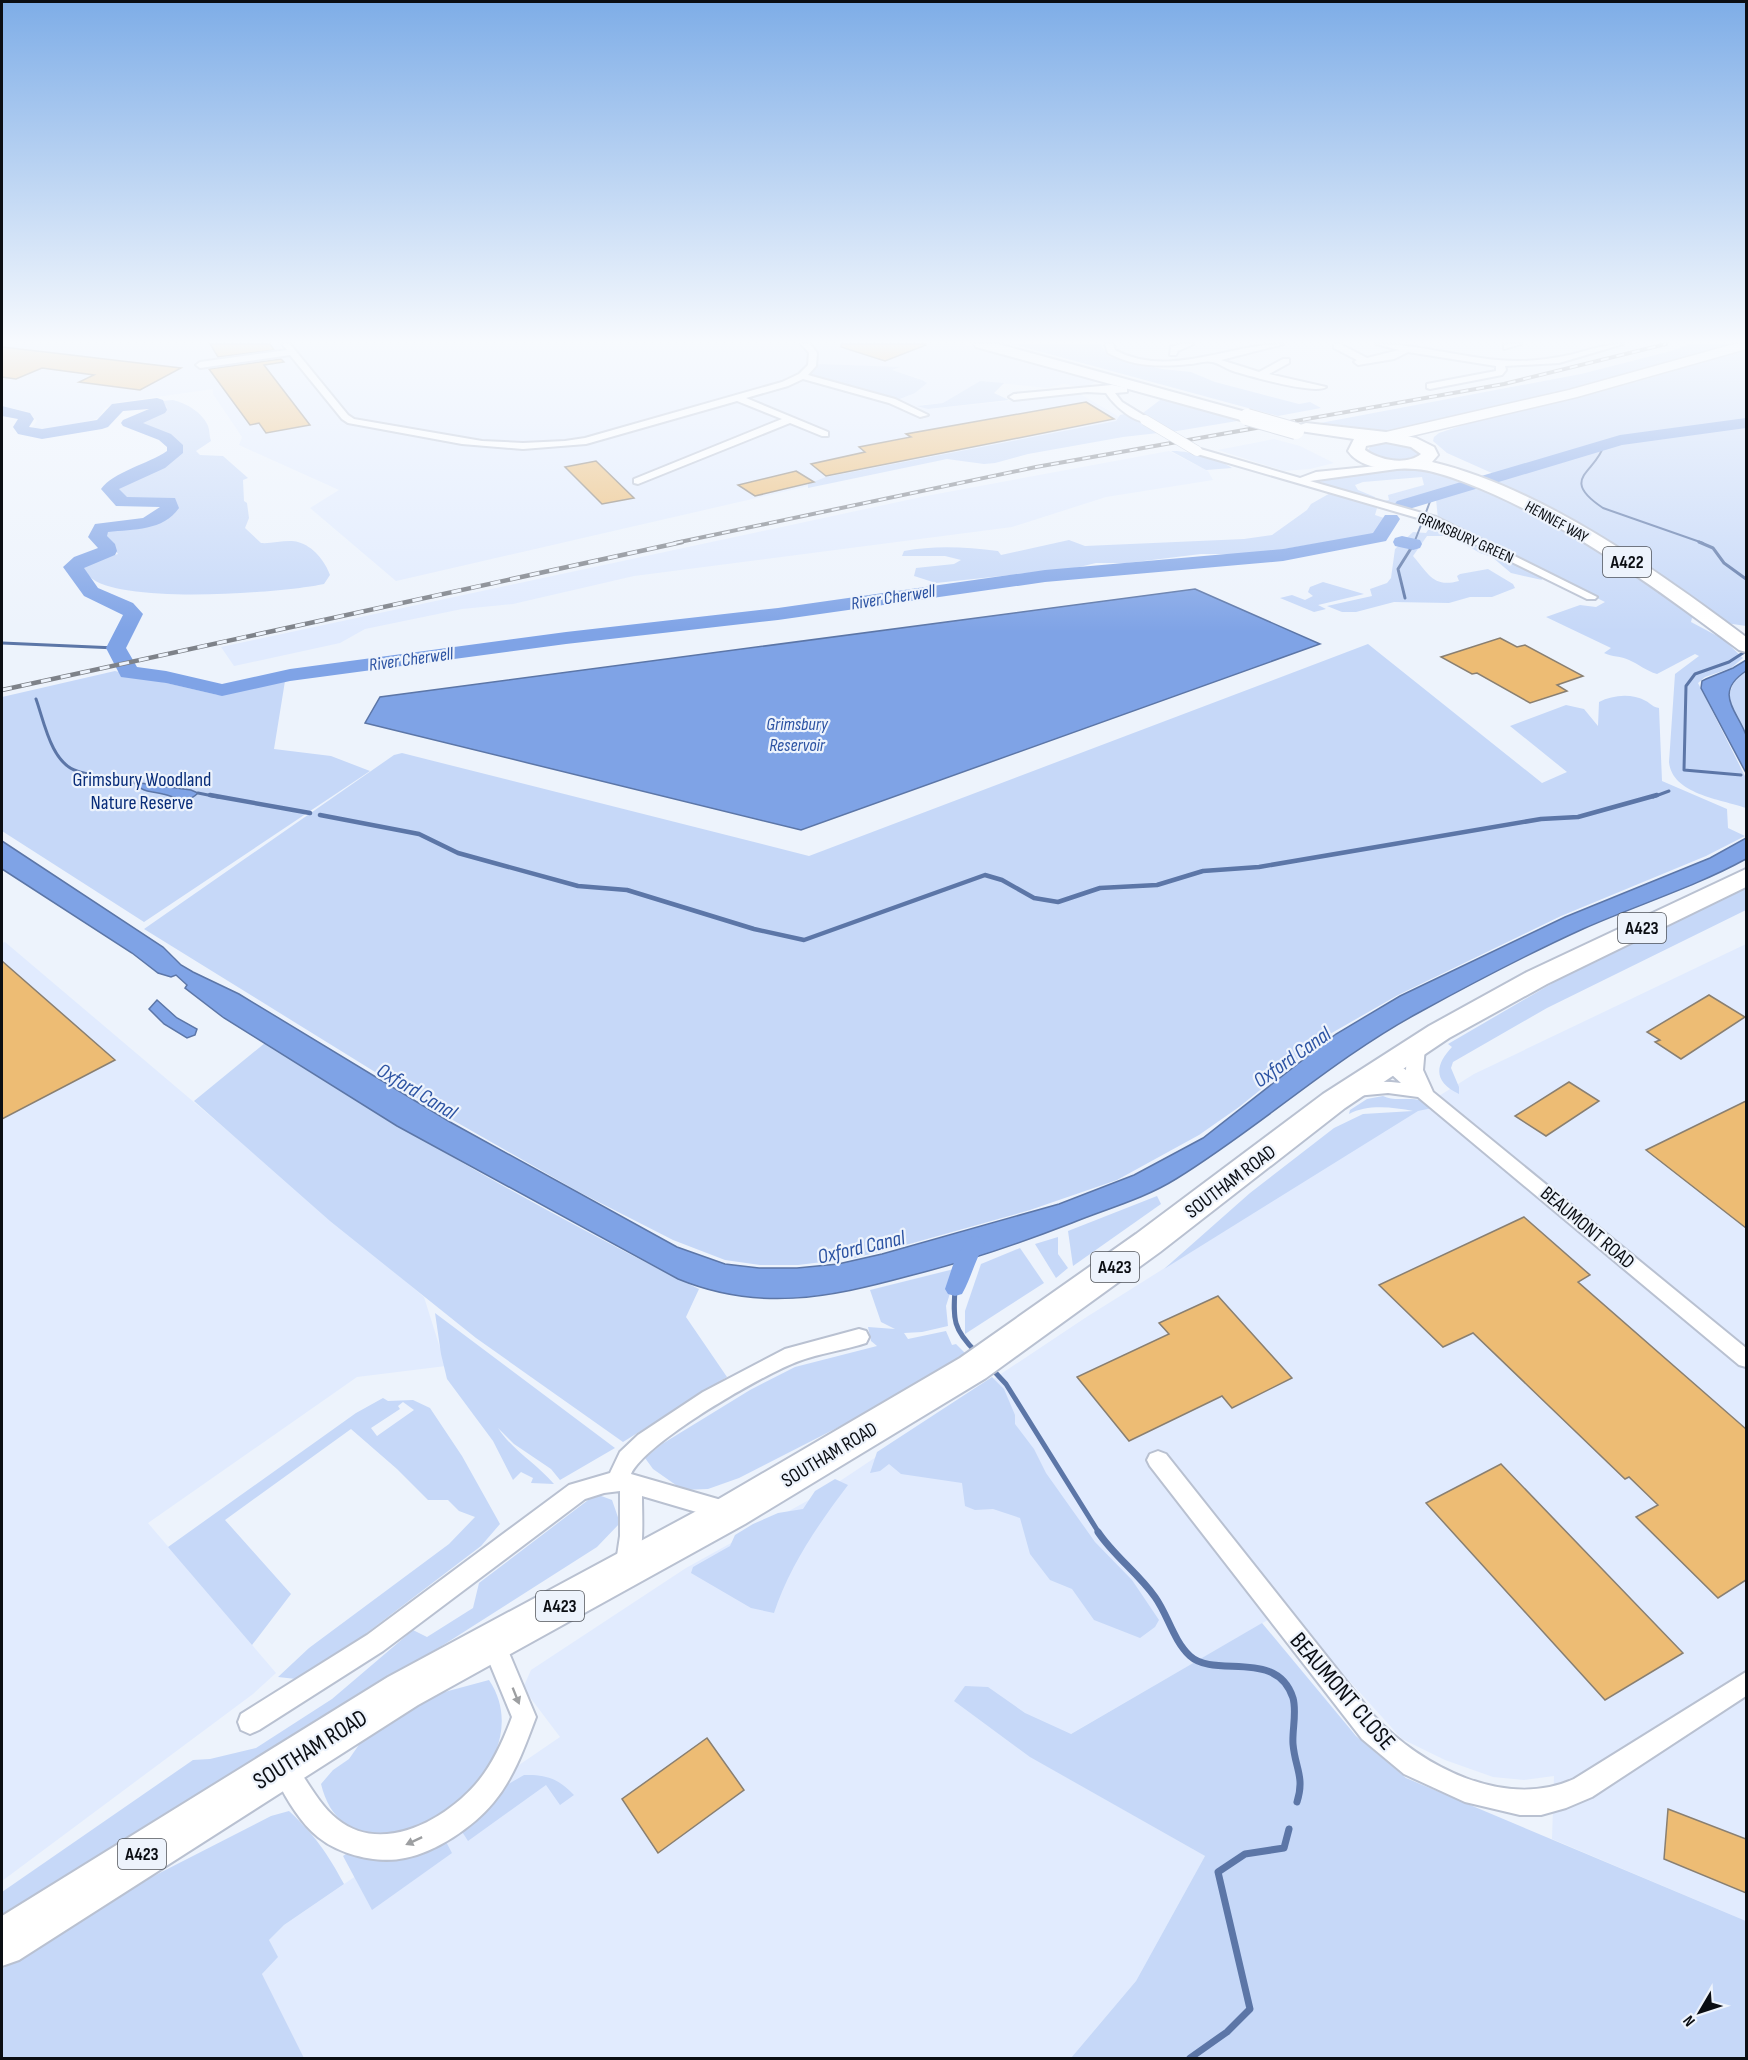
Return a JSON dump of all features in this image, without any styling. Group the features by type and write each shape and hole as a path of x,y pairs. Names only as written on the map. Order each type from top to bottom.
{"highway":[{"path":"1325,440 1362,456"},
{"path":"1362,456 1356,451 1358,443 1370,440"},
{"name":"HENNEF WAY","path":"1407,440 1426,448 1463,471 1616,542 1664,571 1746,629"},
{"path":"1409,464 1427,459 1426,448"},
{"name":"HENNEF WAY","path":"1362,456 1382,463 1463,471"},
{"name":"HENNEF WAY","path":"1506,489 1600,544 1692,604 1746,646"},
{"name":"SOUTHAM ROAD","path":"2,1943 402,1691 730,1512 983,1361 1148,1244 1346,1093 1417,1047 1538,978 1746,877"}],"main road":[{"path":"1421,440 1426,448"}],"street":[{"path":"462,440 496,446 545,446 589,440"},
{"path":"638,482 740,440"},
{"name":"GRIMSBURY GREEN","path":"1179,440 1197,451 1411,512 1462,532 1590,597"},
{"path":"1345,472 1358,466 1362,456"},
{"path":"1300,481 1311,476 1409,464"},
{"name":"BEAUMONT ROAD","path":"1417,1047 1412,1060 1414,1070 1418,1081 1429,1096"},
{"name":"BEAUMONT ROAD","path":"1389,1065 1746,1359"},
{"name":"BEAUMONT ROAD","path":"1346,1093 1366,1088 1388,1087 1409,1089 1429,1096"},
{"path":"626,1569 632,1536 624,1482 628,1458 646,1441 710,1398 792,1355 859,1337"},
{"name":"BEAUMONT CLOSE","path":"1158,1460 1378,1739 1403,1759 1432,1776 1470,1790 1509,1800 1535,1803 1563,1798 1583,1788 1746,1683"},
{"path":"249,1722 375,1643 577,1492 602,1482 624,1482 730,1512"},
{"path":"283,1765 317,1818 336,1834 362,1844 405,1846 448,1825 483,1794 509,1756 524,1717 493,1642"}],"shaded area":[{"path":"241,440 1037,440 826,482 396,581 310,508 339,490 239,445"},
{"path":"1278,440 1300,446 1334,463 1310,469 1284,471 1218,450"},
{"path":"1169,451 1208,471 1213,480 1106,497 1012,527 634,576 513,604 462,609 365,629 340,643 234,666 221,647 926,496"},
{"path":"5,942 424,1297 440,1348 454,1365 357,1377 148,1523 276,1673 253,1694 2,1881 2,943"},
{"path":"1746,944 1746,1921 1552,1839 1554,1776 1524,1780 1493,1777 1445,1760 1402,1739 1285,1610 1031,1757 1205,1856 1136,1981 1071,2058 304,2058 262,1974 277,1957 269,1940 284,1925 560,1737 523,1688 531,1670 686,1568 825,1491 1085,1318 1474,1074"}],"green space":[{"path":"174,440 211,440 196,451 200,455 223,456 248,478 243,480 244,501 247,503 249,518 245,528 261,543 294,541 309,547 322,559 330,575 324,584 274,591 166,594 107,586 90,577 82,565 118,554 110,542 102,536 109,529 141,528 159,521 169,513 174,504 169,501 126,500 120,498 118,488 122,482 167,464 177,453 178,442"},
{"path":"1017,440 1105,440 1028,454 995,463 984,464 947,459 808,488 808,484 826,477"},
{"path":"1746,440 1746,626 1692,618 1691,622 1723,639 1743,658 1731,668 1705,677 1698,683 1746,778 1746,808 1699,794 1679,781 1672,773 1669,762 1675,674 1699,656 1695,654 1657,674 1626,659 1604,653 1611,648 1546,617 1580,605 1596,607 1605,602 1438,519 1436,499 1503,478 1447,453 1433,441"},
{"path":"1386,442 1411,445 1422,454 1420,457 1392,461 1379,458 1368,450 1372,444"},
{"path":"1171,451 1203,456 1220,461 1232,468 1206,470"},
{"path":"1408,469 1440,472 1468,483 1395,505 1383,501 1389,500 1388,495 1424,485 1422,477 1363,482 1355,485 1358,490 1375,497 1374,500 1330,487 1320,481 1323,478"},
{"path":"1332,492 1377,508 1375,515 1384,518 1375,534 1253,554 1201,554 1127,563 1096,563 1075,568 936,583 914,576 916,568 954,564 961,560 945,556 902,556 904,551 927,548 951,547 998,551 1001,555 1069,540 1085,546 1244,539 1272,535 1307,510 1311,504"},
{"path":"1442,527 1541,576 1542,580 1511,573 1492,557 1450,536 1427,536 1413,556 1437,581 1450,583 1459,581 1457,576 1460,574 1488,569 1513,584 1515,588 1492,597 1470,597 1449,603 1394,602 1356,612 1342,612 1327,606 1372,596 1370,589 1387,583 1391,578 1395,549 1413,532 1426,533 1428,530"},
{"path":"1323,582 1364,594 1318,605 1326,609 1314,612 1280,598 1292,595 1305,600 1313,596 1308,592 1310,587"},
{"path":"1368,644 1542,783 1567,772 1510,726 1566,705 1584,709 1598,726 1599,702 1622,696 1646,701 1659,708 1662,781 1727,809 1728,828 1745,836 1706,856 1561,916 1398,995 1330,1034 1239,1107 1199,1135 1117,1180 1030,1210 855,1258 798,1265 760,1265 725,1260 673,1240 579,1192 451,1119 144,929 394,755 402,753 809,856"},
{"name":"Grimsbury Woodland Nature Reserve","path":"115,671 218,695 285,681 274,749 331,756 370,771 144,922 2,831 2,697"},
{"path":"1746,671 1746,736 1732,710 1730,694 1732,686"},
{"path":"1746,888 1746,910 1547,1008 1453,1062 1451,1068 1459,1087 1459,1094 1441,1079 1439,1073 1442,1061 1452,1047 1448,1044 1587,963"},
{"path":"265,1043 371,1109 533,1203 699,1289 686,1317 727,1377 623,1442 476,1338 330,1221 194,1101"},
{"path":"1383,1096 1421,1100 1432,1108 1418,1111 1164,1269 1250,1193 1334,1128 1363,1114 1413,1111 1372,1108 1349,1114 1350,1110 1367,1099"},
{"path":"1157,1196 1161,1204 1073,1266 1068,1231"},
{"path":"1058,1237 1058,1254 1068,1268 1056,1278 1035,1244"},
{"path":"1020,1248 1044,1283 965,1334 965,1311 981,1264"},
{"path":"958,1268 946,1306 948,1326 922,1332 904,1333 908,1339 946,1331 952,1345 956,1344 967,1355 872,1410 739,1478 708,1489 683,1490 653,1469 645,1458 662,1444 750,1390 795,1367 877,1346 871,1341 868,1327 895,1329 881,1322 870,1290"},
{"path":"435,1313 615,1448 560,1480 551,1469 514,1444 498,1428 510,1443 554,1484 531,1483 533,1478 521,1472 513,1480 493,1441 447,1379"},
{"path":"992,1377 1004,1389 1015,1415 1015,1424 1034,1449 1046,1473 1095,1542 1132,1580 1159,1620 1155,1627 1140,1638 1094,1620 1072,1589 1050,1580 1030,1554 1020,1518 993,1509 975,1510 965,1506 962,1483 901,1474 889,1464 880,1471 870,1473 877,1452"},
{"path":"383,1398 388,1401 413,1400 430,1408 462,1456 500,1524 481,1546 305,1680 278,1677 309,1648 449,1544 475,1517 459,1511 448,1500 428,1500 351,1429 225,1520 291,1594 252,1645 168,1547 356,1413","holes":["403,1402 414,1410 377,1436 371,1428 400,1409 398,1406"]},
{"path":"835,1479 848,1485 806,1546 788,1579 774,1613 751,1608 691,1573 693,1567 730,1546 735,1535 778,1513 803,1509 815,1491"},
{"path":"596,1494 612,1500 620,1523 597,1547 291,1742 244,1766 2,1918 2,1892 193,1760 210,1759 256,1748 332,1699 413,1630 427,1637 473,1608 479,1583"},
{"path":"1262,1623 1356,1736 1406,1778 1746,1921 1746,2058 1071,2058 1136,1981 1205,1856 1030,1757 954,1701 965,1686 988,1687 1025,1713 1071,1734"},
{"path":"489,1680 502,1717 494,1755 472,1788 441,1815 404,1831 369,1834 339,1819 321,1784 333,1770 349,1759 363,1739 426,1697"},
{"path":"524,1775 539,1775 552,1779 574,1795 560,1805 546,1785 468,1841 459,1827 505,1786"},
{"path":"289,1811 320,1845 344,1884 284,1925 269,1940 278,1957 262,1974 304,2058 2,2058 2,1969 142,1882 271,1816"},
{"path":"444,1838 452,1853 372,1910 343,1856 349,1852"}],"water":[{"name":"Grimsbury Reservoir","path":"1195,589 1320,644 801,830 365,723 380,697"},
{"path":"1746,660 1746,671 1736,679 1729,694 1733,710 1746,735 1746,773 1701,688 1702,681"},
{"path":"133,782 198,793 189,799 181,800 144,790"},
{"path":"1746,838 1746,859 1707,878 1562,939 1420,1012 1326,1072 1207,1159 1151,1192 1032,1238 951,1265 879,1284 793,1298 736,1296 678,1279 397,1126 224,1018 185,988 187,985 176,975 171,977 158,973 132,953 2,869 2,841 163,947 181,965 239,994 450,1122 677,1247 725,1264 759,1268 797,1268 838,1264 882,1254 1059,1204 1134,1175 1203,1138 1336,1034 1400,996 1565,917 1710,858"},
{"path":"157,1000 177,1018 197,1029 195,1035 187,1038 164,1024 149,1009"}],"building":[{"path":"895,440 1007,440 826,476 811,464 865,452 859,447"},
{"path":"596,461 634,498 602,504 565,467"},
{"path":"796,471 814,482 755,496 738,485"},
{"path":"1500,638 1517,647 1525,645 1583,676 1557,685 1567,691 1530,703 1477,673 1472,674 1441,657"},
{"path":"2,961 115,1060 2,1119"},
{"path":"1709,995 1745,1017 1681,1059 1655,1042 1660,1040 1647,1032"},
{"path":"1569,1082 1599,1101 1546,1136 1515,1116"},
{"path":"1746,1101 1746,1228 1646,1150"},
{"path":"1524,1217 1590,1275 1578,1282 1746,1429 1746,1580 1718,1598 1636,1517 1658,1505 1629,1477 1625,1479 1473,1333 1443,1347 1379,1285"},
{"path":"1218,1296 1292,1378 1232,1408 1222,1396 1129,1441 1077,1377 1169,1334 1159,1323"},
{"path":"1501,1464 1683,1653 1605,1700 1426,1503"},
{"path":"707,1738 744,1790 658,1853 622,1799"},
{"path":"1668,1809 1746,1839 1746,1893 1664,1859"}],"waterway":[{"name":"River Cherwell","path":"169,440 175,445 175,453 159,464 114,484 110,489 122,502 169,502 170,508 155,520 101,528 97,537 106,544 108,551 81,561 73,567 91,592 126,607 133,614 116,648 129,672 166,677 222,690 290,675 566,638 778,614 1045,576 1283,555 1379,537 1391,519"},
{"name":"River Cherwell","path":"1403,505 1620,440"},
{"path":"1604,445 1600,455 1581,482 1590,498 1603,508 1703,543"},
{"path":"1425,515 1432,496"},
{"path":"1414,543 1423,520"},
{"path":"1402,542 1413,544"},
{"path":"1405,598 1398,569 1415,542"},
{"path":"1699,542 1713,548 1724,563 1746,579"},
{"path":"2,643 116,648"},
{"path":"1741,775 1684,770 1686,686 1695,674 1729,662 1746,651"},
{"path":"36,699 55,751 68,767 90,775 133,782"},
{"path":"1653,797 1669,791"},
{"path":"198,793 218,797"},
{"path":"210,795 310,813"},
{"path":"320,815 419,834 458,853 578,886 627,890 754,929 804,940 985,875 1002,880 1034,898 1058,902 1100,888 1157,885 1203,871 1259,867 1541,819 1578,817 1657,795"},
{"path":"955,1289 964,1262 975,1243"},
{"path":"955,1289 956,1324 963,1337 976,1352"},
{"path":"992,1369 1006,1384 1099,1533"},
{"path":"1098,1532 1155,1597 1179,1643 1190,1656 1214,1665 1260,1669 1274,1674 1285,1683 1294,1703 1293,1744 1300,1786 1297,1802"},
{"path":"1190,2058 1227,2032 1250,2009 1218,1872 1245,1854 1284,1848 1289,1829"}],"railway":[{"path":"675,543 1036,467 1187,440"},
{"path":"2,690 682,542"}],"water label":[{"name":"Oxford Canal","path":"1292,1057"},
{"name":"Oxford Canal","path":"417,1091"},
{"name":"Oxford Canal","path":"861,1247"}]}
